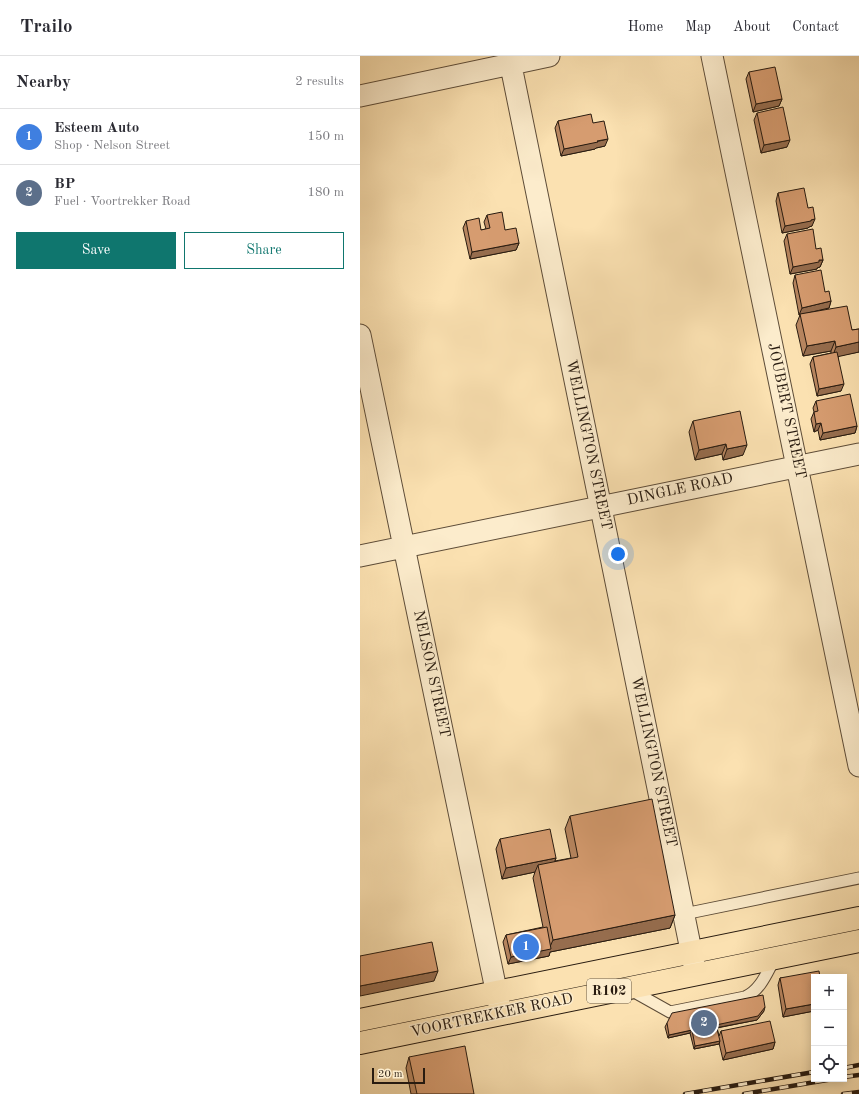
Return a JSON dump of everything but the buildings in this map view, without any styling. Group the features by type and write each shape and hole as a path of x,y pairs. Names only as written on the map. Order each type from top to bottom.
{"main road":[{"name":"VOORTREKKER ROAD","path":"360,1020 859,918"},
{"name":"VOORTREKKER ROAD","path":"360,1042 859,941"}],"street":[{"path":"360,96 510,60 549,56"},
{"name":"JOUBERT STREET","path":"712,56 859,766"},
{"name":"WELLINGTON STREET","path":"510,60 696,974"},
{"name":"NELSON STREET","path":"360,334 501,1014"},
{"name":"DINGLE ROAD","path":"360,556 859,454"}],"lane":[{"path":"684,914 859,878"},
{"path":"627,988 670,1012 745,997 751,995 760,985 776,958"}],"railway":[{"path":"847,1067 859,1065"},
{"path":"685,1094 811,1073"},
{"path":"847,1077 859,1075"},
{"path":"744,1094 815,1082"},
{"path":"843,1094 859,1092"}],"place":[{"name":"Esteem Auto","path":"526,947"},
{"name":"BP","path":"704,1023"}]}
